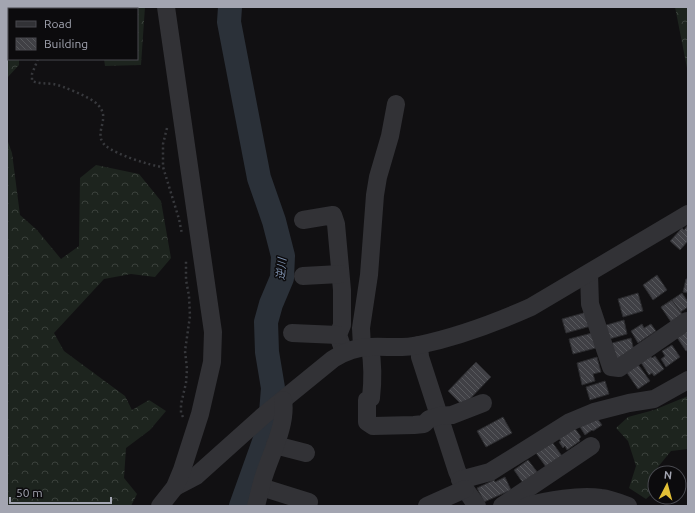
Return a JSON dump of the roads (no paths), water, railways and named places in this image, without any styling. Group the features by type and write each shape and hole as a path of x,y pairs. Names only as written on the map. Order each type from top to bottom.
{"street":[{"path":"160,506 175,487 194,434 212,362 213,332 166,7"},
{"path":"396,104 390,136 378,178 375,195 369,275 361,328 366,347 373,361 371,398 367,400 367,422 373,426 424,424 429,419 439,416 452,415 483,403"},
{"path":"175,487 196,476 263,416 333,359 344,352 366,347 403,348 419,345 464,332 510,316 531,307 589,274 688,214"},
{"path":"303,220 333,215 336,224 342,326 338,335 344,352"},
{"path":"303,276 340,274"},
{"path":"589,274 590,304 611,367 619,368 687,320"},
{"path":"292,333 338,335"},
{"path":"419,345 420,357 462,485 477,506"},
{"path":"427,506 462,485 490,472 570,422 594,412 629,403 654,399 688,380"},
{"path":"256,506 264,473 275,445 282,420 284,407 281,402"},
{"path":"275,445 306,453"},
{"path":"502,506 591,446"},
{"path":"261,487 309,502"},
{"path":"527,506 542,501 595,498 602,498 628,506"}],"waterway":[{"name":"逆川","path":"230,7 229,22 259,178 274,221 283,256 282,278 271,304 266,322 267,352 273,388 270,425 241,506"}]}
